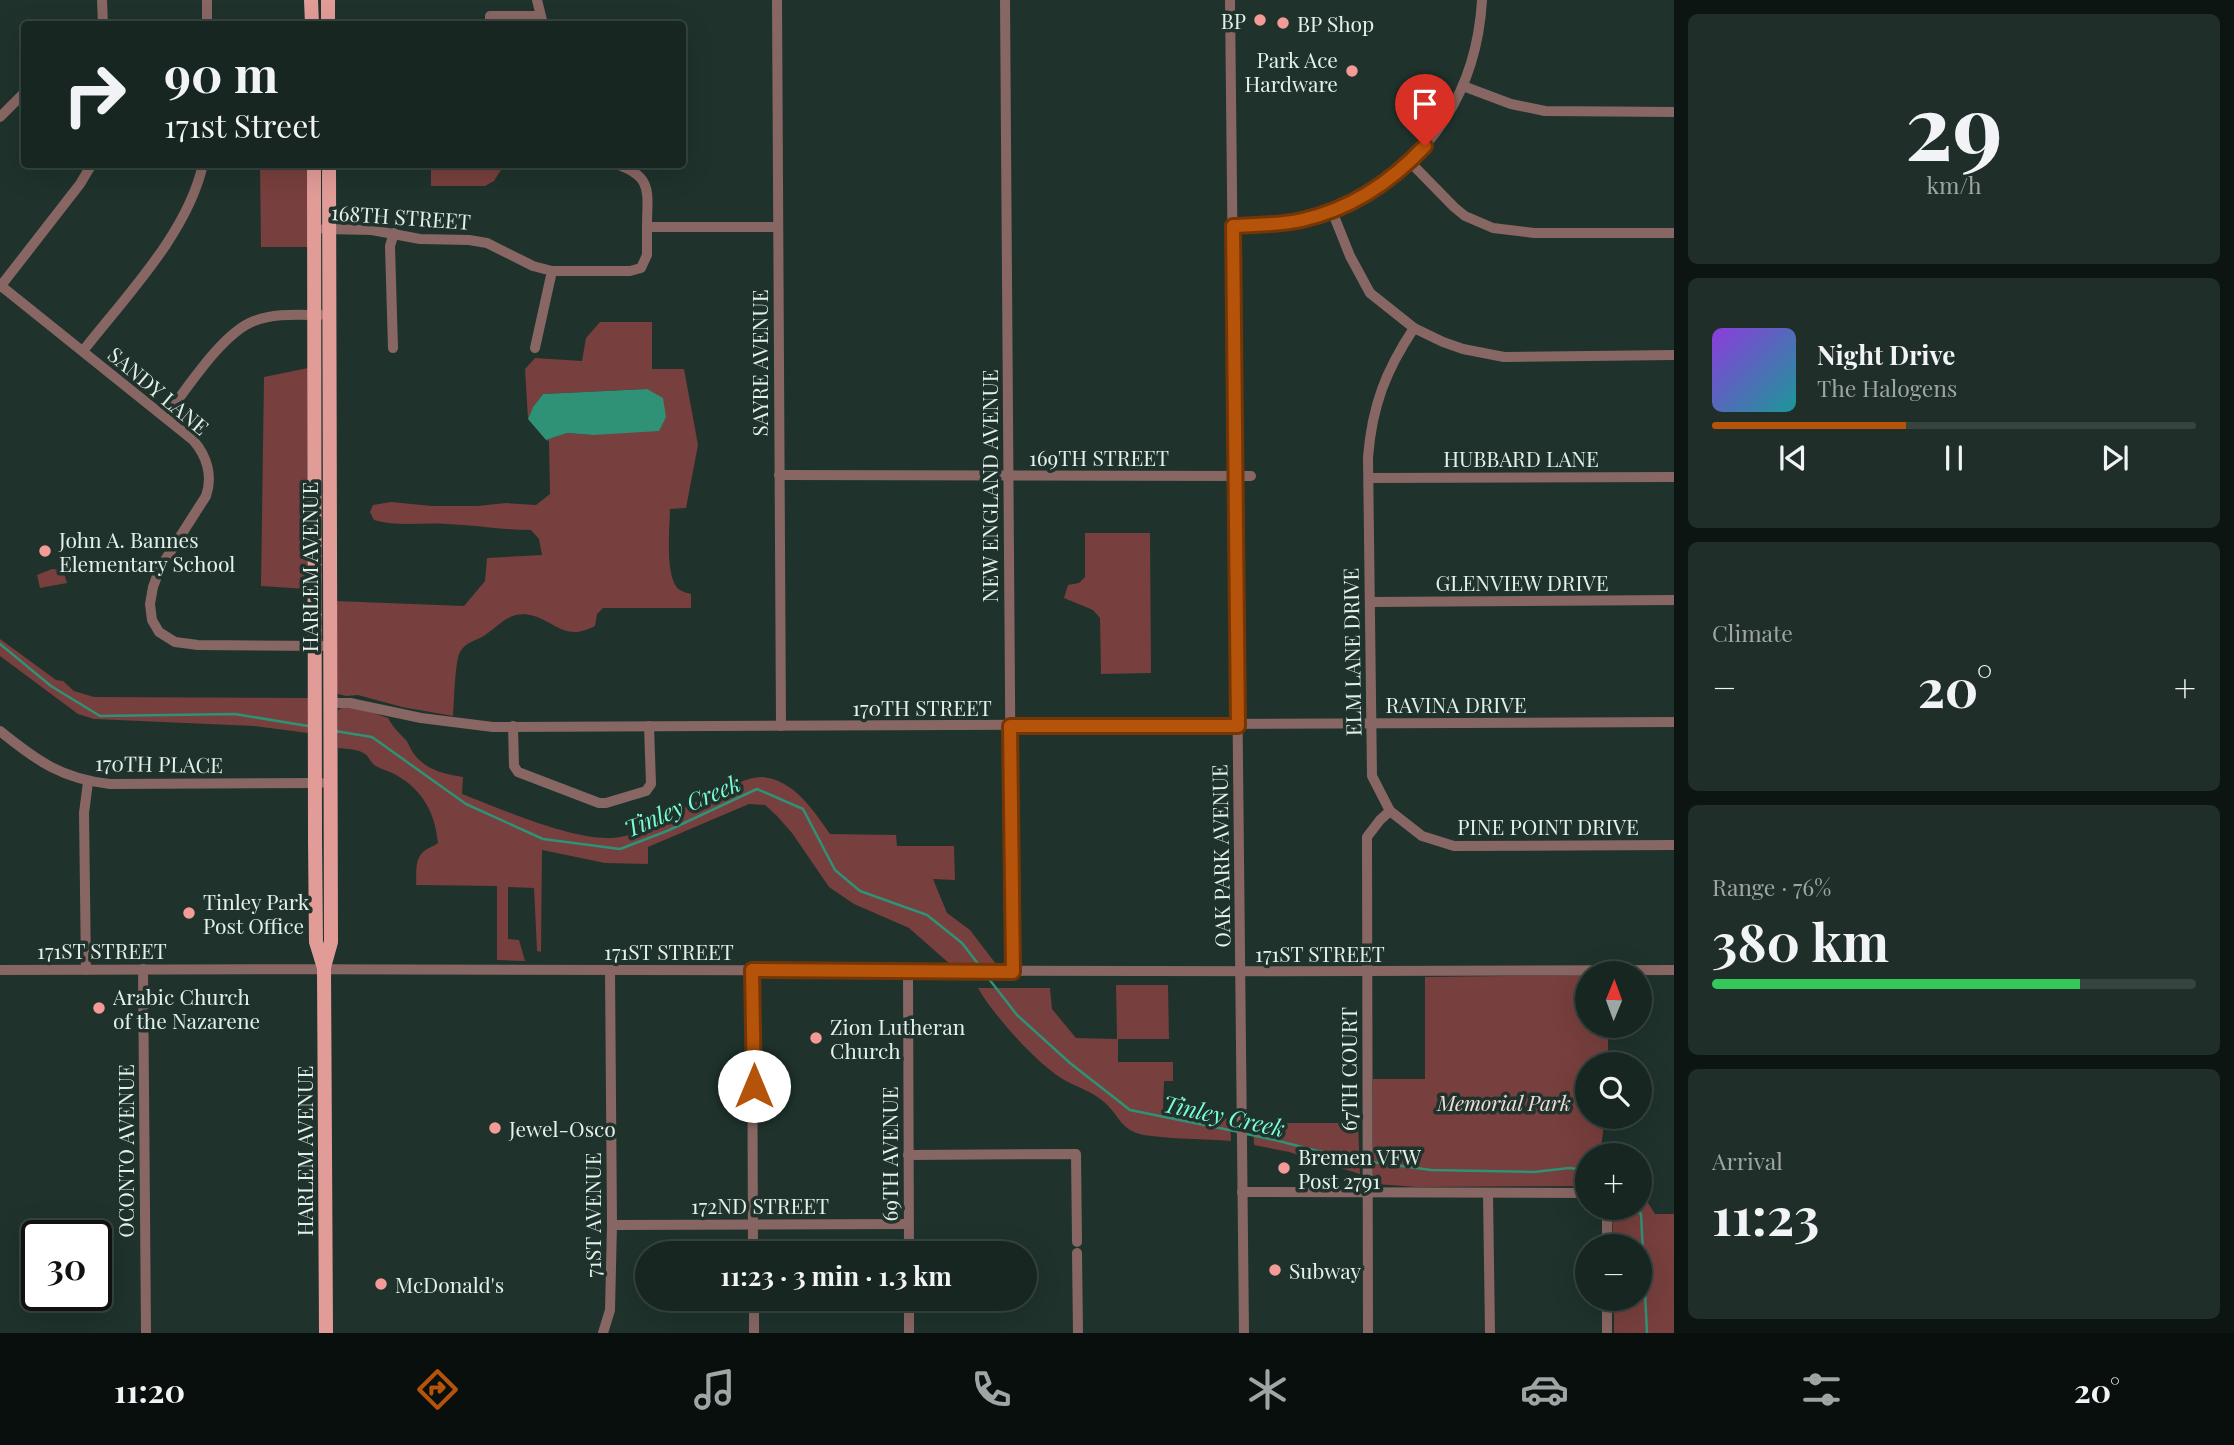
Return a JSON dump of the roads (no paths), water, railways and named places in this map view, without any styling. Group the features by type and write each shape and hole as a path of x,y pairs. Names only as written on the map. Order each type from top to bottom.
{"main road":[{"path":"311,0 312,21"},
{"path":"328,0 328,21"},
{"name":"HARLEM AVENUE","path":"314,168 316,942 324,968"},
{"name":"HARLEM AVENUE","path":"326,1333 324,968 331,942 329,168"}],"street":[{"path":"103,0 103,21"},
{"path":"207,0 207,21"},
{"path":"490,21 490,16 542,20 537,0"},
{"name":"SAYRE AVENUE","path":"777,0 781,726"},
{"name":"NEW ENGLAND AVENUE","path":"1005,0 1013,972"},
{"name":"OAK PARK AVENUE","path":"1230,0 1244,1333"},
{"path":"1233,226 1301,220 1332,211 1372,191 1410,162 1439,128 1463,86 1478,36 1482,0"},
{"path":"1463,86 1511,104 1545,111 1674,112"},
{"path":"0,117 21,96"},
{"path":"1410,162 1465,216 1493,228 1534,233 1674,233"},
{"path":"0,286 90,168"},
{"path":"83,351 177,229 190,205 202,168"},
{"path":"627,168 640,175 645,183 647,228 778,227"},
{"path":"1332,211 1350,256 1370,293 1414,328 1463,349 1504,357 1674,355"},
{"name":"168TH STREET","path":"314,230 372,230 420,239 487,243 533,266 552,271 630,271 641,268 647,255 647,228"},
{"path":"393,348 390,246 394,233"},
{"path":"535,348 552,271"},
{"name":"SANDY LANE","path":"0,286 165,417 198,446 204,456 210,484 206,496 160,568 153,587 150,604 155,636 198,645 330,646"},
{"path":"165,417 235,331 253,321 271,316 330,315"},
{"name":"ELM LANE DRIVE","path":"1390,811 1373,776 1370,724 1369,443 1376,405 1388,371 1414,328"},
{"name":"169TH STREET","path":"779,475 1251,476"},
{"name":"HUBBARD LANE","path":"1369,478 1674,477"},
{"name":"GLENVIEW DRIVE","path":"1370,602 1674,600"},
{"name":"170TH STREET","path":"331,702 364,705 469,725 1238,726"},
{"name":"RAVINA DRIVE","path":"1238,726 1674,722"},
{"path":"513,726 514,766 518,772 599,803 646,791 651,784 649,726"},
{"name":"170TH PLACE","path":"1,733 38,762 88,782 331,783"},
{"path":"86,970 84,813 88,782"},
{"path":"1368,972 1367,837 1390,811"},
{"name":"PINE POINT DRIVE","path":"1390,811 1422,836 1454,846 1674,845"},
{"name":"171ST STREET","path":"0,970 324,968 1240,973 1674,970"},
{"name":"OCONTO AVENUE","path":"143,969 146,1333"},
{"name":"71ST AVENUE","path":"603,1333 610,1310 612,1225 610,970"},
{"path":"752,970 753,1241"},
{"name":"69TH AVENUE","path":"908,971 909,1241"},
{"name":"67TH COURT","path":"1368,972 1368,1333"},
{"path":"908,1155 1076,1154 1078,1333"},
{"path":"1242,1192 1325,1190 1367,1193 1575,1193"},
{"path":"1488,1193 1490,1333"},
{"name":"172ND STREET","path":"612,1225 908,1224"},
{"path":"754,1311 754,1333"},
{"path":"909,1311 909,1333"},
{"path":"1607,1311 1607,1333"}],"waterway":[{"name":"Tinley Creek","path":"0,644 51,686 100,716 235,714 308,726"},
{"name":"Tinley Creek","path":"335,731 372,737 466,804 543,839 620,849 667,831 757,789 803,809 835,870 860,891 927,915 962,943 979,965"},
{"name":"Tinley Creek","path":"989,979 1017,1015 1070,1063 1130,1110 1239,1132"},
{"name":"Tinley Creek","path":"1246,1134 1366,1161"},
{"name":"Tinley Creek","path":"1372,1162 1431,1170 1534,1172 1575,1169"},
{"name":"Tinley Creek","path":"1641,1220 1647,1333"}],"place":[{"name":"BP","path":"1260,20"},
{"name":"BP Shop","path":"1283,23"},
{"name":"Park Ace Hardware","path":"1352,71"},
{"name":"John A. Bannes Elementary School","path":"45,551"},
{"name":"Tinley Park Post Office","path":"189,913"},
{"name":"Arabic Church of the Nazarene","path":"99,1008"},
{"name":"Zion Lutheran Church","path":"816,1038"},
{"name":"Jewel-Osco","path":"495,1128"},
{"name":"Bremen VFW Post 2791","path":"1284,1168"},
{"name":"Subway","path":"1275,1270"},
{"name":"McDonald's","path":"381,1284"}],"park label":[{"name":"Memorial Park","path":"1504,1102"}]}
